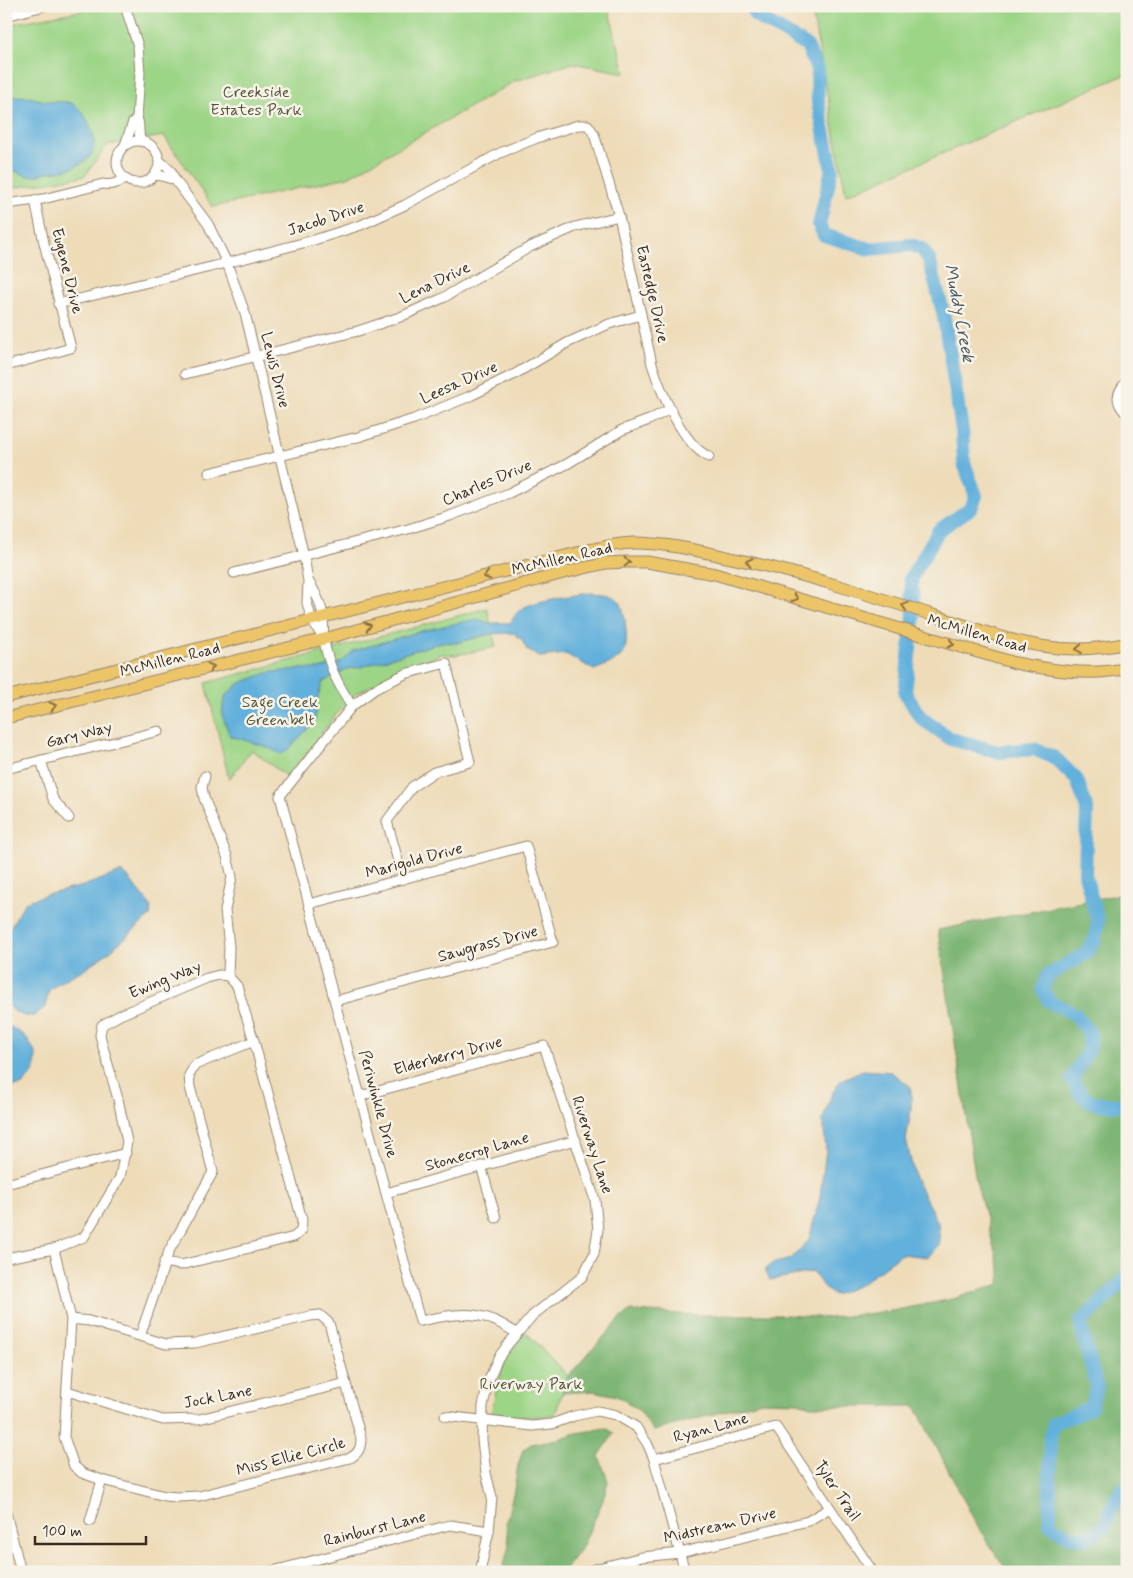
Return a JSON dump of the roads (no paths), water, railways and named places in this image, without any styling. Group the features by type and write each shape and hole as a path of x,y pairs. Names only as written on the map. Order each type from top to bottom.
{"main road":[{"name":"McMillen Road","path":"6,698 581,552 612,545 634,543 686,549 788,571 1024,644 1069,650 1127,643"},
{"name":"McMillen Road","path":"6,718 324,639 606,563 647,562 715,574 1015,663 1059,670 1097,672 1127,668"}],"street":[{"path":"6,16 44,6"},
{"path":"125,6 138,46 140,73 136,118 125,145 117,158 120,173 125,179 133,182 147,182 159,169 159,155 153,146 141,141 125,145"},
{"path":"136,118 139,122 138,132 141,141"},
{"name":"Jacob Drive","path":"58,304 227,263 362,225 405,205 500,153 536,138 578,124 588,125"},
{"name":"Eastedge Drive","path":"588,125 594,134 619,216 655,373 670,409 692,444 700,453 709,457"},
{"name":"Lewis Drive","path":"159,160 171,171 175,180 208,224 227,263 246,313 304,556 308,581 307,603 312,621 324,639"},
{"path":"103,184 114,175 118,166"},
{"path":"155,175 175,180"},
{"path":"6,204 35,200 103,184 113,184 125,179"},
{"name":"Eugene Drive","path":"6,366 71,348 58,304 35,200"},
{"name":"Lena Drive","path":"185,374 358,331 400,317 443,298 530,247 574,227 619,216"},
{"name":"Leesa Drive","path":"209,473 358,436 414,419 468,397 515,374 567,343 608,324 641,315"},
{"path":"1127,381 1120,389 1118,396 1121,408 1127,414"},
{"name":"Charles Drive","path":"234,573 408,529 450,516 500,496 567,464 622,430 649,420 670,409"},
{"name":"Lewis Drive","path":"308,581 319,598 324,618 324,639 336,681 352,706"},
{"path":"352,706 375,689 405,674 446,663 470,762 434,772 412,787 387,820 403,879"},
{"name":"Periwinkle Drive","path":"352,706 280,796 420,1321 452,1315 473,1315 492,1320 517,1333"},
{"name":"Gary Way","path":"6,769 159,731"},
{"path":"41,760 53,799 69,818"},
{"path":"205,776 202,787 204,798 227,856 232,877 225,910 229,947 228,976"},
{"name":"Marigold Drive","path":"309,904 526,846"},
{"name":"Sawgrass Drive","path":"335,1001 553,942 526,846"},
{"name":"Ewing Way","path":"6,1258 54,1248 84,1237 120,1177 127,1142 100,1035 102,1025 120,1015 207,978 219,975 228,976 237,986 254,1042 302,1220 301,1231 294,1237 181,1265 164,1262"},
{"path":"140,1336 164,1262 213,1172 190,1087 189,1074 195,1065 254,1042"},
{"name":"Elderberry Drive","path":"360,1096 544,1046"},
{"name":"Riverway Lane","path":"480,1572 489,1531 492,1497 486,1473 482,1440 483,1406 488,1382 498,1358 533,1315 582,1277 594,1254 598,1230 595,1200 544,1046"},
{"name":"Stonecrop Lane","path":"386,1193 576,1140"},
{"path":"6,1184 126,1153"},
{"path":"481,1166 496,1218"},
{"name":"Miss Ellie Circle","path":"54,1248 71,1319 64,1437 74,1466 82,1473 165,1496 199,1496 350,1458 357,1454 361,1447 361,1438 329,1324 320,1315 195,1343 166,1344 89,1321 71,1319"},
{"name":"Jock Lane","path":"67,1392 163,1420 199,1419 346,1383"},
{"path":"445,1416 532,1426 552,1424 574,1416 597,1411 616,1415 636,1427 647,1443 654,1459 685,1572"},
{"name":"Ryan Lane","path":"654,1459 776,1427"},
{"name":"Tyler Trail","path":"776,1427 873,1572"},
{"path":"90,1521 102,1480"},
{"name":"Midstream Drive","path":"584,1572 642,1557 680,1553 808,1521 830,1508"},
{"path":"6,1513 11,1550 21,1572"},
{"name":"Rainburst Lane","path":"269,1572 450,1525 489,1531"}],"water":[{"path":"16,96 50,102 65,102 76,106 86,118 92,132 93,151 89,157 76,166 35,176 22,174 6,164 6,98"},
{"path":"591,593 610,595 617,599 622,606 626,627 624,652 610,663 594,670 566,654 540,657 527,650 522,640 514,633 490,634 456,643 442,642 361,667 347,669 323,682 318,697 315,721 289,749 281,754 264,746 230,736 222,715 224,697 240,683 267,673 297,669 319,669 342,662 353,651 421,631 477,619 489,623 510,623 520,610 533,604"},
{"path":"121,872 127,876 151,906 150,916 110,951 88,967 49,990 45,1007 34,1016 24,1016 14,1011 6,1003 6,935 25,902 83,886"},
{"path":"6,1024 25,1036 36,1053 35,1070 23,1085 6,1088"},
{"path":"863,1070 891,1072 911,1087 911,1110 906,1140 915,1178 938,1223 940,1243 928,1257 901,1254 860,1285 835,1295 825,1289 813,1272 770,1280 765,1270 771,1264 791,1259 809,1240 820,1197 826,1150 823,1119 832,1094 841,1080"}],"waterway":[{"name":"Muddy Creek","path":"751,6 756,16 807,46 817,69 818,103 832,169 819,225 824,235 869,249 911,245 922,249 929,259 943,312 962,430 964,463 976,496 971,508 939,530 911,578 913,604"},
{"name":"Muddy Creek","path":"914,613 905,693 921,718 951,739 998,752 1034,749 1055,758 1077,780 1087,809 1085,874 1098,922 1095,940 1085,954 1047,976 1043,990 1049,1001 1076,1015 1090,1034 1089,1049 1072,1079 1082,1095 1088,1100 1101,1104 1127,1105"},
{"name":"Muddy Creek","path":"1127,1277 1080,1323 1097,1387 1090,1408 1054,1423 1050,1436 1050,1524 1064,1534 1084,1539 1105,1526 1115,1500 1124,1488 1127,1488"}],"park label":[{"name":"Creekside Estates Park","path":"256,101"},
{"name":"Sage Creek Greenbelt","path":"280,711"},
{"name":"Riverway Park","path":"531,1384"}]}
